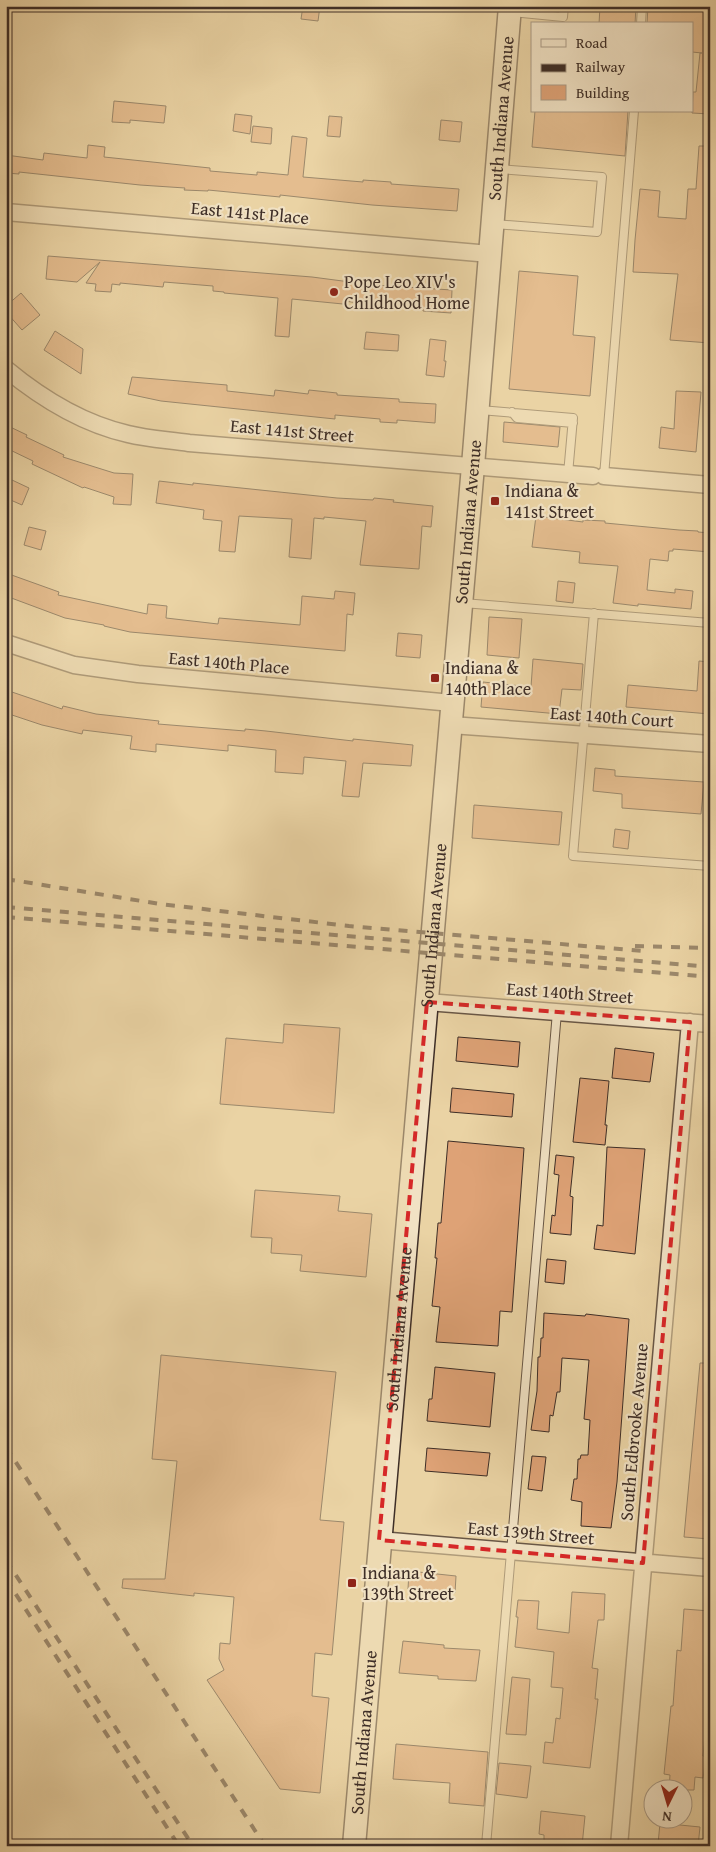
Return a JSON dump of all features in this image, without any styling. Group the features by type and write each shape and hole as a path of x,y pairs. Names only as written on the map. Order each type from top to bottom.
{"main road":[{"name":"South Indiana Avenue","path":"354,1846 478,410 510,9"}],"street":[{"name":"East 141st Place","path":"6,212 490,254"},
{"name":"East 141st Street","path":"6,369 48,400 92,422 128,434 189,443 710,486"},
{"name":"East 140th Place","path":"6,643 74,665 452,714"},
{"name":"East 140th Court","path":"452,714 583,735 710,744"},
{"name":"East 140th Street","path":"427,1002 710,1024"},
{"name":"South Edbrooke Avenue","path":"618,1846 690,1022"},
{"name":"East 139th Street","path":"379,1540 710,1568"}],"lane":[{"path":"510,9 563,17 564,6"},
{"path":"641,22 642,6"},
{"path":"598,476 634,112"},
{"path":"492,224 597,232 602,177 497,169"},
{"path":"478,410 512,412 573,420 568,474"},
{"path":"461,602 710,622"},
{"path":"594,613 573,856 710,866"},
{"path":"486,1846 557,1012"}],"highlighted area":[{"path":"427,1002 690,1022 643,1563 379,1540"}],"building":[{"path":"303,6 320,6 318,21 301,19"},
{"path":"600,6 636,6 635,22 599,22"},
{"path":"648,6 710,6 710,114 692,113 694,112 694,92 696,92 700,53 702,53 694,52 694,22 647,22"},
{"path":"114,101 166,106 164,123 130,120 130,123 112,122"},
{"path":"535,112 628,112 625,156 532,147"},
{"path":"235,114 252,116 250,134 233,131"},
{"path":"329,116 342,117 340,137 327,136"},
{"path":"441,120 462,122 460,142 439,140"},
{"path":"253,126 272,128 271,144 251,142"},
{"path":"292,136 307,138 303,177 363,182 363,180 391,182 391,184 459,189 457,211 372,205 280,195 280,197 208,190 184,190 185,188 19,172 19,174 6,173 6,155 43,160 44,153 87,158 88,145 105,147 104,157 210,168 210,171 257,175 257,172 288,175"},
{"path":"699,146 710,146 710,343 670,340 678,274 633,272 640,189 660,191 658,217 686,219 688,189 696,189"},
{"path":"48,256 312,277 373,285 452,290 451,313 344,301 343,304 292,299 289,337 275,336 278,298 213,291 213,286 164,282 163,287 120,283 120,285 112,284 111,292 95,291 96,284 86,283 100,262 77,282 46,279"},
{"path":"519,271 578,276 573,335 595,337 590,396 509,389"},
{"path":"21,293 40,315 22,330 6,312 6,306"},
{"path":"55,331 83,349 81,374 44,350"},
{"path":"366,332 399,335 398,351 364,349"},
{"path":"430,339 446,341 444,377 426,375"},
{"path":"132,377 227,385 227,391 274,396 275,390 308,394 309,390 337,393 337,395 399,399 399,402 436,404 435,423 397,420 397,423 380,422 380,419 335,415 335,419 161,401 128,394"},
{"path":"676,391 701,392 696,452 659,448 661,427 674,429"},
{"path":"504,422 560,427 558,447 503,442"},
{"path":"6,425 64,455 63,457 114,473 133,474 131,505 113,504 114,497 83,488 32,464 33,461 6,448"},
{"path":"12,480 29,488 22,505 6,498 6,492"},
{"path":"159,481 337,498 373,500 374,498 433,506 431,527 422,526 419,569 360,565 366,521 324,517 324,519 314,518 311,559 289,557 292,519 239,516 235,552 219,551 222,521 203,519 204,510 156,503"},
{"path":"536,516 583,522 583,520 605,521 605,523 710,533 710,552 673,549 673,551 669,551 668,561 650,559 647,590 675,593 675,589 693,591 691,609 613,603 618,566 579,563 580,552 532,547"},
{"path":"29,527 46,531 41,550 24,545"},
{"path":"6,573 59,592 58,595 147,614 148,604 167,606 166,618 218,624 219,618 300,625 302,596 334,599 335,591 355,593 353,615 347,614 345,651 130,632 65,618 6,596"},
{"path":"558,581 575,583 573,603 556,601"},
{"path":"489,617 522,619 519,658 487,655"},
{"path":"398,633 422,635 420,658 396,656"},
{"path":"533,659 583,664 581,690 562,689 559,714 481,707 483,682 531,687"},
{"path":"699,661 710,662 710,714 626,707 628,685 697,691"},
{"path":"6,690 62,709 63,706 96,714 159,721 158,724 245,731 245,729 353,741 353,739 413,745 411,766 363,763 359,797 342,796 346,761 304,757 303,774 275,772 276,750 228,745 228,751 156,744 156,752 130,749 132,736 83,730 82,734 42,725 6,713"},
{"path":"595,768 615,770 615,776 704,782 701,814 622,808 622,794 593,791"},
{"path":"474,805 562,812 559,845 472,838"},
{"path":"615,829 630,831 628,849 613,847"},
{"path":"284,1024 340,1028 334,1113 220,1104 226,1038 283,1043"},
{"path":"458,1037 520,1042 518,1067 456,1061"},
{"path":"615,1048 654,1053 650,1082 612,1078"},
{"path":"580,1078 609,1081 605,1145 573,1142"},
{"path":"452,1088 514,1094 512,1117 450,1112"},
{"path":"448,1141 524,1148 512,1312 500,1311 498,1346 436,1342 440,1307 432,1306 437,1258 435,1258 438,1223 441,1223"},
{"path":"607,1147 645,1149 635,1254 594,1249 597,1225 603,1226"},
{"path":"556,1155 574,1157 570,1196 573,1197 571,1235 550,1233 552,1215 555,1216 559,1175 554,1174"},
{"path":"255,1190 340,1196 338,1211 372,1214 366,1277 300,1271 302,1255 271,1253 272,1238 251,1237"},
{"path":"547,1259 566,1261 564,1284 545,1282"},
{"path":"544,1313 585,1316 586,1314 629,1319 617,1482 611,1528 581,1526 582,1502 571,1500 574,1479 577,1479 578,1459 580,1459 581,1455 588,1455 590,1420 584,1419 589,1360 562,1358 560,1392 557,1392 553,1416 550,1415 549,1432 531,1430 537,1391 538,1357 540,1357 541,1338 543,1338"},
{"path":"161,1355 336,1372 320,1520 344,1522 332,1655 315,1653 312,1696 329,1698 320,1793 280,1789 207,1680 224,1670 219,1659 220,1643 230,1644 234,1597 194,1593 194,1596 122,1588 123,1579 165,1579 177,1461 152,1459"},
{"path":"700,1363 710,1363 710,1539 684,1537"},
{"path":"435,1367 495,1373 490,1427 427,1421 429,1399 432,1399"},
{"path":"427,1448 490,1453 487,1476 425,1471"},
{"path":"532,1456 546,1457 542,1491 528,1489"},
{"path":"409,1571 456,1576 455,1593 408,1589"},
{"path":"572,1592 605,1594 604,1620 598,1620 592,1668 598,1669 595,1699 598,1699 590,1768 543,1763 545,1742 553,1743 556,1718 560,1719 563,1688 551,1687 554,1652 515,1647 518,1600 539,1601 537,1629 569,1633"},
{"path":"684,1609 710,1611 710,1706 708,1706 703,1756 706,1756 703,1778 695,1777 694,1790 694,1780 670,1780 670,1775 664,1774 671,1706 673,1706 677,1650 681,1651"},
{"path":"403,1641 444,1645 444,1648 480,1650 476,1681 438,1679 438,1676 399,1673"},
{"path":"512,1677 530,1679 526,1735 506,1734"},
{"path":"396,1744 488,1752 484,1806 449,1803 450,1783 393,1779"},
{"path":"499,1763 531,1766 527,1798 496,1794"},
{"path":"541,1811 585,1816 582,1846 544,1846 544,1835 539,1834"},
{"path":"694,1826 700,1827 698,1846 658,1844 659,1830 694,1830"}],"railway":[{"path":"6,879 160,904 349,926 644,951"},
{"path":"6,907 710,967"},
{"path":"6,917 710,977"},
{"path":"635,946 710,948"},
{"path":"6,1447 265,1846"},
{"path":"6,1560 193,1846"},
{"path":"6,1579 179,1846"}],"place":[{"name":"Pope Leo XIV's Childhood Home","path":"334,292"},
{"name":"Indiana & 141st Street","path":"495,501"},
{"name":"Indiana & 140th Place","path":"435,678"},
{"name":"Indiana & 139th Street","path":"352,1583"}]}
